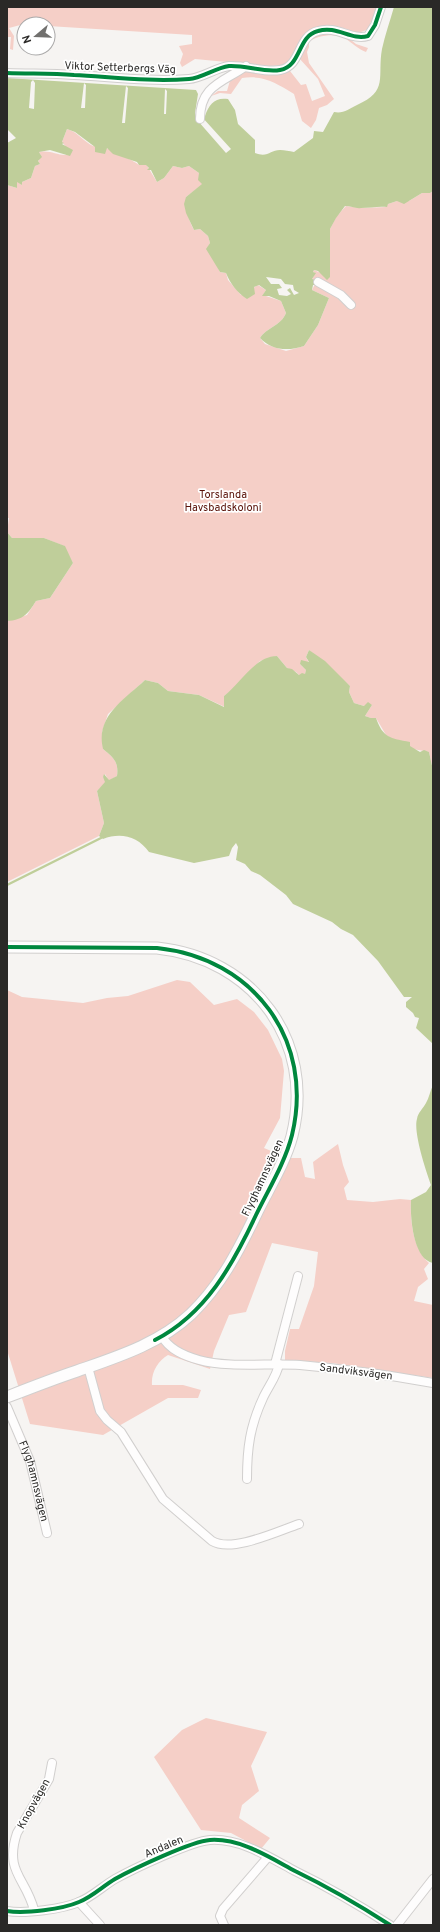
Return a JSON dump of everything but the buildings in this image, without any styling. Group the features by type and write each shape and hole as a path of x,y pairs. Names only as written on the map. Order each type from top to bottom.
{"street":[{"name":"Viktor Setterbergs Väg","path":"7,73 143,79 190,79 221,68 246,66 272,70 285,69 294,62 307,37 317,31 337,30 358,38 368,36 375,25 381,7"},
{"path":"200,119 202,104 207,93 221,81 246,66"},
{"path":"318,282 342,295 351,305"},
{"name":"Flyghamnsvägen","path":"7,947 158,948 190,954 214,962 228,970 251,989 273,1016 285,1037 292,1056 297,1090 296,1115 287,1149 244,1239 224,1276 209,1295 190,1315 162,1336 123,1354 7,1397"},
{"path":"247,1479 247,1448 249,1438 277,1364 298,1276"},
{"name":"Sandviksvägen","path":"162,1336 167,1345 200,1360 215,1363 277,1364 364,1372 433,1383"},
{"path":"88,1367 100,1411 107,1420 121,1432 162,1499 212,1541 225,1545 254,1540 299,1524"},
{"name":"Flyghamnsvägen","path":"7,1407 30,1461 47,1533"},
{"name":"Knopvägen","path":"34,1910 32,1902 14,1869 12,1856 17,1834 48,1780 52,1763"},
{"name":"Andalen","path":"7,1911 34,1910 79,1902 115,1879 202,1841 227,1841 268,1857 355,1902 390,1925"},
{"path":"224,1925 220,1916 223,1909 268,1857"},
{"path":"397,1925 433,1879"},
{"path":"79,1902 100,1925"}],"green space":[{"path":"7,7 377,7 368,29 364,31 358,33 337,26 330,26 308,33 301,39 295,55 285,65 270,66 195,59 182,67 180,63 183,54 179,46 192,44 192,35 56,26 56,16 16,16 16,26 9,28 14,36 13,50 10,49 11,37 7,37"},
{"path":"329,31 346,36 356,44 368,48 366,52 341,36 332,35 321,36 309,42 307,52 309,63 334,99 327,105 319,108 316,120 311,128 302,121 294,94 270,81 250,77 242,78 231,94 220,93 211,96 218,91 227,91 231,77 243,70 281,74 290,71 301,85 306,84 312,101 325,96 318,79 299,58 310,38"},
{"name":"Torslanda Havsbadskoloni","path":"67,129 71,130 93,146 109,149 139,165 146,164 157,182 164,178 173,166 182,168 189,166 199,173 203,184 186,197 186,206 192,226 194,230 200,229 208,236 210,243 208,247 220,272 226,273 228,280 241,295 258,285 266,290 263,295 281,301 286,313 284,317 281,321 266,331 260,338 265,344 286,351 304,346 318,325 329,298 312,290 317,280 312,279 315,273 313,272 314,270 330,277 330,229 336,217 346,206 361,208 386,207 388,204 397,201 409,201 422,193 430,193 433,191 433,770 429,752 413,749 402,741 392,739 386,735 376,718 365,716 372,705 364,706 354,703 349,692 350,686 309,650 306,657 309,663 300,664 306,670 305,675 299,675 287,668 277,656 260,661 232,690 224,696 225,707 199,695 168,691 158,683 145,680 108,714 102,732 103,749 116,763 117,776 109,781 105,774 103,777 106,782 97,791 104,823 99,836 7,882 7,621 27,615 36,601 50,598 73,563 64,546 44,538 12,538 7,532 9,518 7,518 7,185 17,188 17,181 22,185 22,182 31,178 35,166 40,164 38,162 41,156 39,152 66,155 67,148 62,142"},
{"path":"177,980 190,982 214,1005 237,999 254,1012 268,1030 282,1059 284,1071 280,1118 264,1148 288,1158 301,1158 305,1177 315,1179 313,1162 338,1144 349,1182 344,1188 347,1200 373,1202 400,1199 411,1200 411,1217 416,1242 419,1250 429,1263 424,1269 428,1279 418,1287 414,1301 433,1305 433,1378 332,1363 285,1360 285,1351 290,1329 299,1329 314,1286 318,1252 272,1243 246,1312 229,1315 214,1351 210,1369 168,1355 161,1360 154,1371 152,1385 183,1385 201,1390 198,1398 168,1398 103,1435 30,1424 7,1350 7,990 22,997 83,1003 107,998 128,996"},
{"path":"206,1718 267,1732 251,1766 259,1791 242,1805 239,1818 270,1838 261,1849 231,1833 201,1830 154,1757 182,1730"}],"shaded area":[{"path":"394,7 433,7 433,191 430,193 422,193 404,204 397,201 388,204 387,207 359,208 345,206 330,229 330,277 327,280 318,271 314,270 313,272 316,273 312,279 317,280 316,285 313,285 312,290 329,298 318,325 304,346 292,349 275,348 260,338 266,331 281,321 286,313 281,301 269,296 262,296 266,290 259,285 254,287 255,294 247,299 234,288 226,273 220,272 206,249 210,243 208,236 200,229 194,230 186,213 184,204 186,197 202,184 198,180 199,173 189,166 182,168 173,166 164,178 157,182 151,170 147,170 149,168 146,165 139,165 137,162 113,154 107,148 105,154 95,152 95,147 75,132 67,129 62,142 64,143 62,144 73,150 70,156 50,150 39,152 42,157 38,161 40,164 35,166 31,178 22,182 22,185 17,182 17,188 7,185 7,143 16,138 7,129 7,78 196,90 198,94 195,113 196,117 205,116 208,108 216,100 228,99 235,110 238,124 255,140 255,153 263,155 277,150 294,152 313,138 314,131 323,132 334,112 346,111 367,100 378,89 380,82 382,49","holes":["266,277 281,279 285,284 293,285 294,290 299,293 294,295 290,288 287,290 291,294 287,296 279,295 277,289 282,288 279,284 271,284"]},
{"path":"7,532 12,538 44,538 65,546 73,563 50,598 36,601 21,618 7,621"},
{"path":"309,650 325,661 350,686 349,692 354,703 364,706 368,702 372,705 365,716 376,718 381,730 388,736 410,742 410,746 420,752 424,750 429,752 433,770 433,1044 416,1028 419,1018 415,1017 406,1007 406,1002 412,997 404,997 378,961 353,935 341,929 332,922 293,904 286,895 260,875 251,871 245,864 236,860 238,847 236,843 229,856 194,863 149,852 140,842 128,837 116,836 103,839 99,836 104,823 97,791 105,782 103,777 104,774 109,780 117,776 116,763 103,749 103,727 114,709 121,701 145,680 158,683 168,691 199,695 224,707 224,696 255,665 269,657 277,656 287,668 292,669 299,675 302,673 305,674 306,670 300,664 301,660 309,662 306,657"},
{"path":"433,1085 433,1263 426,1260 417,1246 412,1226 411,1200 426,1192 431,1185 421,1152 416,1125 418,1114 425,1105"}],"pier":[{"path":"33,80 35,83 34,109 29,108 31,82"},
{"path":"84,83 86,85 85,108 81,108"},
{"path":"126,86 128,88 125,123 122,123"},
{"path":"165,89 167,91 166,114 164,114"},
{"path":"202,117 231,149 226,153 198,121"}],"waterway":[{"path":"7,885 101,838"}],"cycle path":[{"path":"7,73 175,80 194,78 229,66 274,71 280,70 292,63 306,39 311,34 318,31 331,30 362,37 368,36 375,25 381,7"},
{"path":"7,947 157,948 191,955 222,968 248,987 269,1010 285,1037 294,1067 297,1100 292,1135 285,1156 238,1252 216,1286 189,1316 173,1329 155,1340"},
{"path":"7,1911 33,1911 54,1909 72,1905 88,1897 115,1879 162,1856 201,1842 221,1840 243,1845 265,1855 343,1896 390,1925"}]}
